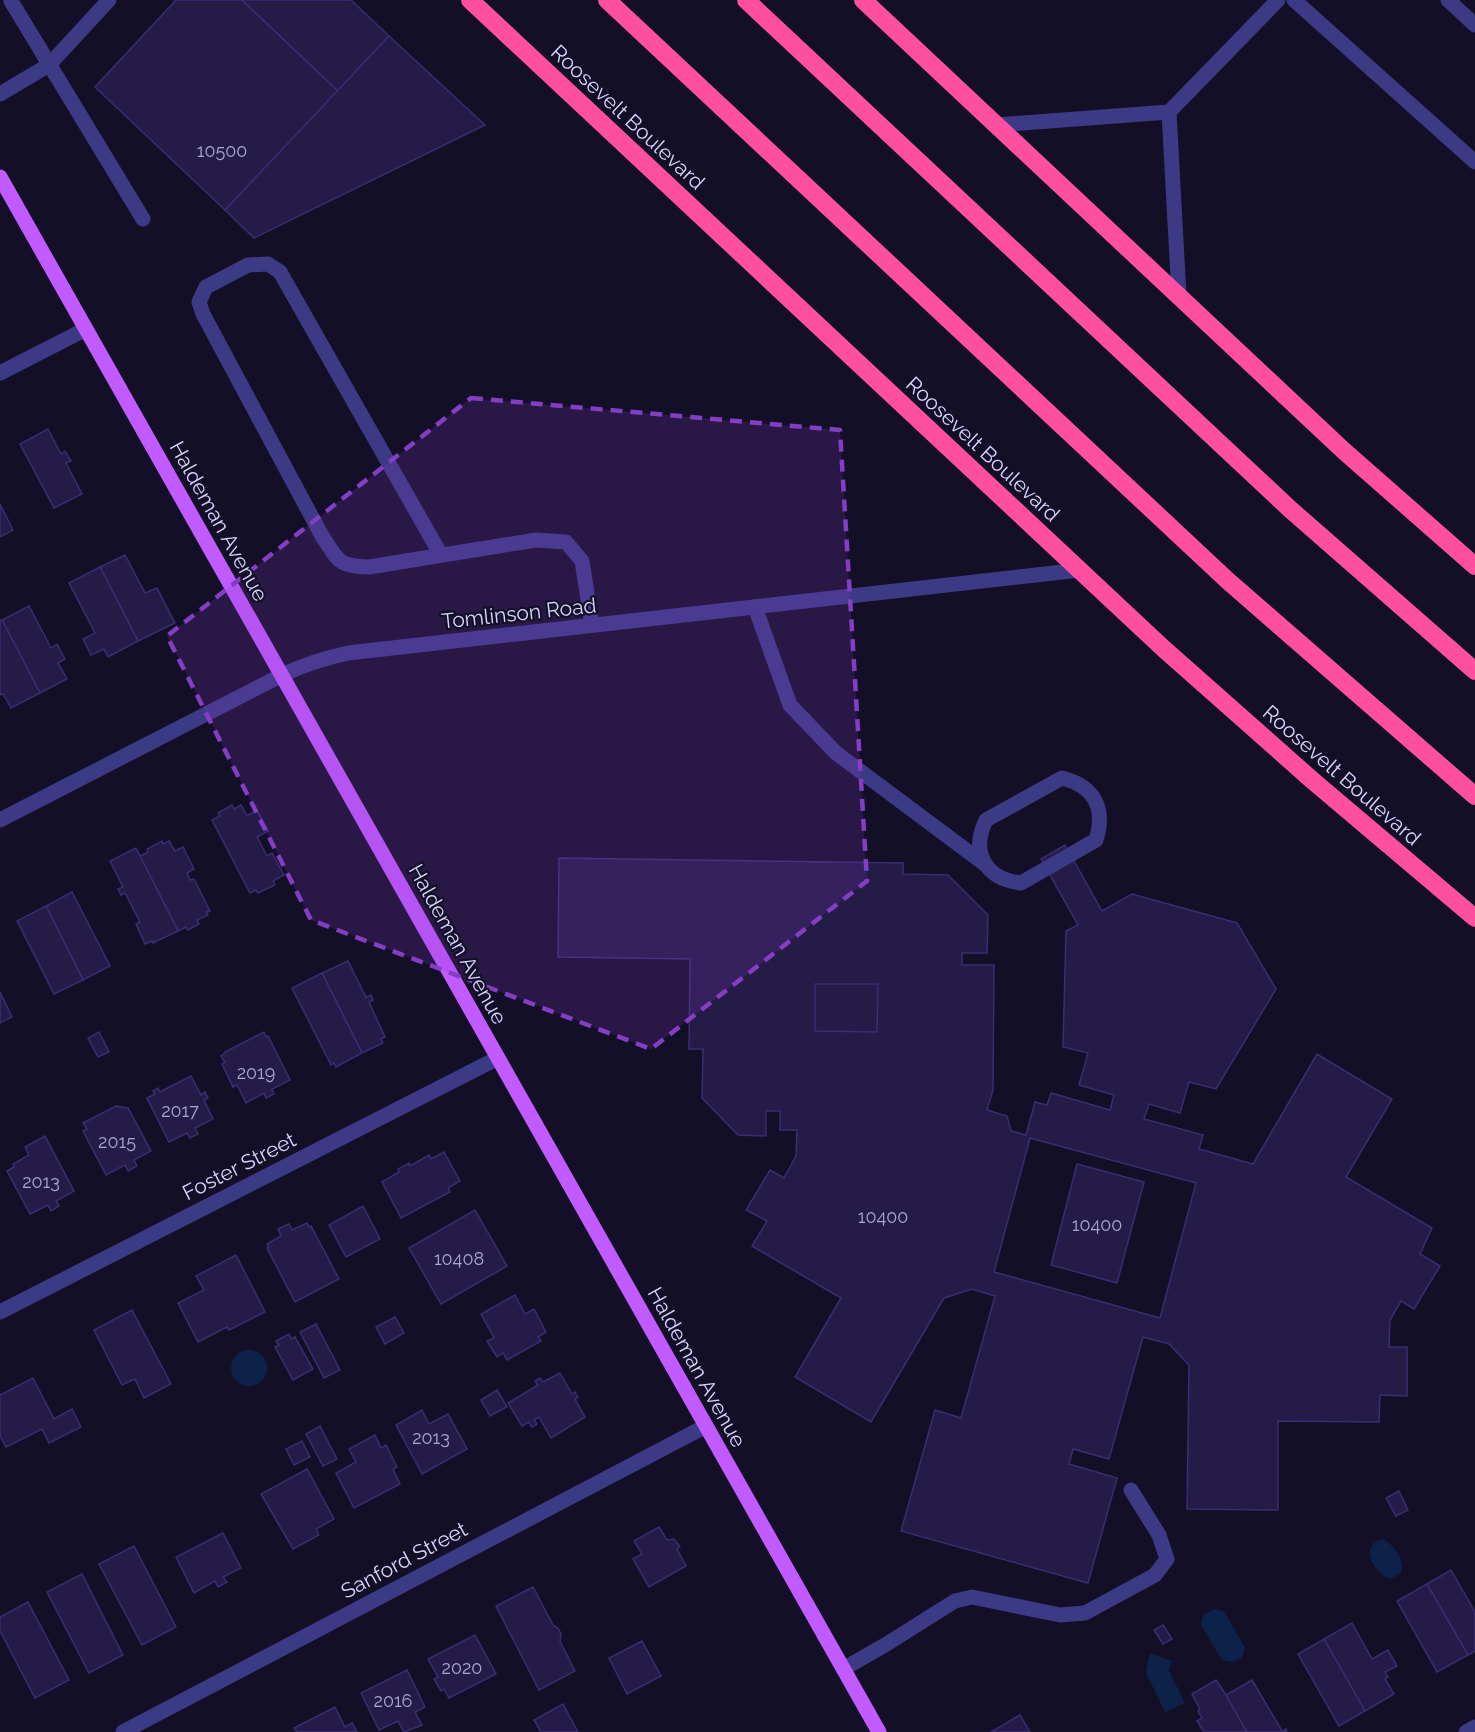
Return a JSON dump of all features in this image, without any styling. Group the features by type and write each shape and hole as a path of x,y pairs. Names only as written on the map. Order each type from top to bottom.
{"highway":[{"name":"Roosevelt Boulevard","path":"470,0 1164,649 1312,780 1475,918"},
{"path":"607,0 1227,580 1475,796"},
{"path":"746,0 1291,510 1475,671"},
{"path":"863,0 1344,450 1475,566"}],"main road":[{"name":"Haldeman Avenue","path":"0,177 879,1732"}],"street":[{"path":"0,94 49,65 109,0"},
{"path":"996,125 1169,112 1278,0"},
{"path":"1294,0 1475,162"},
{"path":"1448,0 1475,25"},
{"path":"7,3 49,65 143,219"},
{"path":"1169,112 1179,296"},
{"path":"441,555 280,272 268,264 248,266 206,287 199,302 203,314 322,536 339,562 369,567 536,540 566,542 582,561 592,625"},
{"path":"0,373 86,329"},
{"name":"Tomlinson Road","path":"0,820 282,675 304,665 348,653 1080,570"},
{"path":"755,607 790,705 836,753 997,876 1021,883 1096,840 1100,827 1100,813 1095,800 1075,781 1062,778 986,820 979,844 986,866"},
{"name":"Foster Street","path":"0,1312 498,1058"},
{"name":"Sanford Street","path":"123,1732 706,1426"},
{"path":"843,1669 955,1601 972,1597 1059,1615 1085,1613 1155,1575 1167,1558 1159,1535 1131,1490"},
{"path":"1466,1732 1475,1727"}],"highlighted area":[{"path":"471,398 840,430 867,881 651,1049 311,920 167,636"}],"water":[{"path":"249,1350 262,1355 267,1368 262,1381 249,1386 236,1381 231,1368 236,1355"},
{"path":"1383,1539 1395,1549 1402,1568 1401,1573 1391,1579 1379,1572 1371,1560 1371,1547 1375,1542"},
{"path":"1214,1609 1224,1611 1245,1648 1242,1657 1233,1662 1222,1660 1201,1625 1203,1615"},
{"path":"1150,1653 1172,1661 1169,1671 1185,1703 1165,1712 1146,1673"}],"building":[{"path":"176,0 242,0 338,91 225,210 95,87"},
{"path":"242,0 351,0 389,36 338,91"},
{"path":"389,36 485,125 254,238 225,210"},
{"path":"48,429 61,454 65,451 71,461 66,463 82,494 54,508 20,444"},
{"path":"0,504 13,530 0,537"},
{"path":"125,555 145,593 157,588 175,623 138,641 100,567"},
{"path":"100,567 138,641 108,657 104,649 91,655 83,639 95,633 69,583"},
{"path":"29,606 51,648 57,644 65,659 58,663 67,679 40,693 2,620"},
{"path":"0,620 40,693 11,708 3,694 0,695"},
{"path":"232,805 234,809 241,805 247,816 257,810 268,831 257,837 267,856 272,853 284,875 273,881 275,885 258,893 256,890 250,893 212,820 220,816 218,813"},
{"path":"162,841 163,844 169,841 175,851 183,847 194,869 187,873 190,880 194,879 210,911 206,912 208,915 197,920 199,924 188,930 186,927 178,931 140,856 148,852 147,849"},
{"path":"1065,845 1102,911 1132,894 1237,923 1276,989 1216,1089 1189,1082 1180,1113 1149,1104 1144,1119 1203,1135 1199,1149 1253,1164 1317,1054 1392,1099 1346,1177 1432,1228 1420,1254 1440,1266 1414,1309 1401,1301 1390,1320 1389,1347 1407,1347 1407,1396 1380,1395 1379,1422 1278,1421 1278,1510 1187,1509 1189,1365 1169,1344 1143,1337 1109,1459 1073,1449 1069,1464 1117,1478 1088,1583 901,1531 935,1410 961,1418 995,1296 972,1289 944,1298 871,1422 795,1377 841,1298 752,1246 767,1221 746,1210 770,1170 784,1178 796,1156 797,1130 780,1130 780,1111 766,1111 766,1136 738,1135 702,1098 703,1049 689,1049 690,959 558,957 559,858 903,863 903,874 948,875 988,915 987,953 962,953 962,965 994,965 993,1090 987,1110 1007,1116 1011,1131 1026,1135 1035,1102 1047,1105 1051,1093 1110,1110 1114,1095 1079,1085 1088,1053 1063,1047 1066,931 1078,925 1041,859","holes":["1030,1138 1196,1183 1160,1318 994,1272"]},
{"path":"136,848 178,931 153,943 152,941 145,944 136,924 140,922 125,893 121,895 118,889 123,887 110,861"},
{"path":"72,892 110,966 83,980 46,906"},
{"path":"46,906 83,980 54,994 17,921"},
{"path":"348,961 366,997 371,995 373,1000 369,1002 385,1037 381,1039 383,1043 362,1053 322,973"},
{"path":"322,973 362,1053 336,1067 334,1063 331,1065 292,988"},
{"path":"815,984 878,984 877,1032 815,1031"},
{"path":"0,992 12,1017 0,1023"},
{"path":"99,1032 109,1052 98,1057 88,1038"},
{"path":"264,1032 290,1080 272,1089 274,1094 266,1098 264,1093 246,1103 237,1085 233,1087 222,1064 225,1062 221,1056"},
{"path":"191,1076 201,1095 205,1092 208,1098 204,1100 213,1119 195,1128 198,1134 190,1138 187,1133 169,1142 147,1098 155,1094 153,1091 158,1088 160,1092"},
{"path":"116,1106 128,1108 151,1151 134,1160 137,1166 128,1171 125,1165 106,1175 83,1131 87,1129 83,1123"},
{"path":"45,1136 74,1191 56,1201 59,1206 51,1211 48,1205 30,1214 7,1171 14,1167 13,1164 29,1155 25,1147"},
{"path":"444,1152 460,1181 448,1188 450,1192 401,1218 382,1182 409,1163 410,1166 429,1155 431,1159"},
{"path":"1077,1164 1144,1182 1117,1283 1051,1265"},
{"path":"363,1206 380,1239 346,1257 329,1225"},
{"path":"475,1210 507,1266 441,1304 409,1248"},
{"path":"307,1223 309,1227 311,1226 339,1279 295,1302 267,1244 281,1236 278,1229 289,1224 292,1230"},
{"path":"236,1255 265,1312 229,1330 227,1327 198,1342 178,1303 204,1290 196,1276"},
{"path":"515,1295 525,1314 534,1309 546,1332 538,1337 541,1341 507,1360 503,1353 497,1357 487,1341 494,1338 481,1314"},
{"path":"132,1310 171,1384 144,1398 135,1379 122,1385 94,1330"},
{"path":"395,1317 404,1333 385,1344 376,1327"},
{"path":"316,1324 340,1370 324,1378 300,1332"},
{"path":"289,1334 291,1339 295,1337 313,1369 293,1380 275,1347 279,1345 276,1341"},
{"path":"560,1373 572,1394 575,1392 578,1397 575,1399 585,1417 551,1438 539,1417 534,1420 537,1424 532,1427 529,1422 522,1426 508,1403 538,1385 535,1381 540,1378 543,1382"},
{"path":"33,1378 54,1419 72,1409 81,1427 49,1443 42,1429 6,1447 0,1436 0,1395"},
{"path":"497,1390 507,1407 490,1416 481,1400"},
{"path":"422,1410 429,1424 448,1414 467,1449 422,1474 396,1425"},
{"path":"320,1426 337,1459 323,1466 306,1434"},
{"path":"375,1435 381,1448 386,1445 397,1467 393,1469 400,1484 354,1508 336,1473 356,1462 349,1449"},
{"path":"302,1441 310,1457 294,1465 286,1449"},
{"path":"307,1469 334,1519 316,1529 319,1535 293,1549 261,1494"},
{"path":"1399,1491 1408,1510 1396,1516 1386,1498"},
{"path":"659,1527 667,1540 674,1539 680,1547 677,1549 686,1566 649,1587 633,1559 642,1554 634,1541"},
{"path":"223,1533 241,1568 223,1577 227,1582 218,1587 215,1581 194,1593 176,1557"},
{"path":"134,1546 176,1627 142,1645 99,1564"},
{"path":"1451,1570 1475,1612 1475,1651 1468,1655 1427,1584"},
{"path":"82,1574 123,1655 89,1673 47,1592"},
{"path":"1427,1584 1468,1655 1437,1672 1397,1601"},
{"path":"533,1587 553,1625 561,1634 560,1641 575,1671 539,1690 496,1606"},
{"path":"28,1602 69,1680 35,1698 0,1631 0,1617"},
{"path":"1352,1623 1372,1659 1388,1650 1397,1666 1385,1672 1388,1677 1385,1679 1394,1694 1365,1711 1324,1639"},
{"path":"1163,1625 1172,1639 1163,1644 1154,1630"},
{"path":"475,1635 496,1674 449,1698 444,1689 441,1691 434,1679 438,1677 428,1659"},
{"path":"1324,1639 1365,1711 1339,1726 1298,1654"},
{"path":"642,1641 661,1676 627,1694 609,1658"},
{"path":"407,1670 425,1707 415,1712 422,1725 404,1732 398,1721 379,1730 361,1693"},
{"path":"1216,1680 1247,1732 1204,1732 1197,1721 1202,1718 1192,1694"},
{"path":"1252,1680 1282,1731 1286,1729 1287,1732 1247,1732 1226,1695"},
{"path":"563,1704 578,1732 541,1732 534,1720"},
{"path":"335,1707 345,1727 352,1723 357,1732 297,1732 294,1728"},
{"path":"1020,1715 1030,1732 991,1732"}]}
